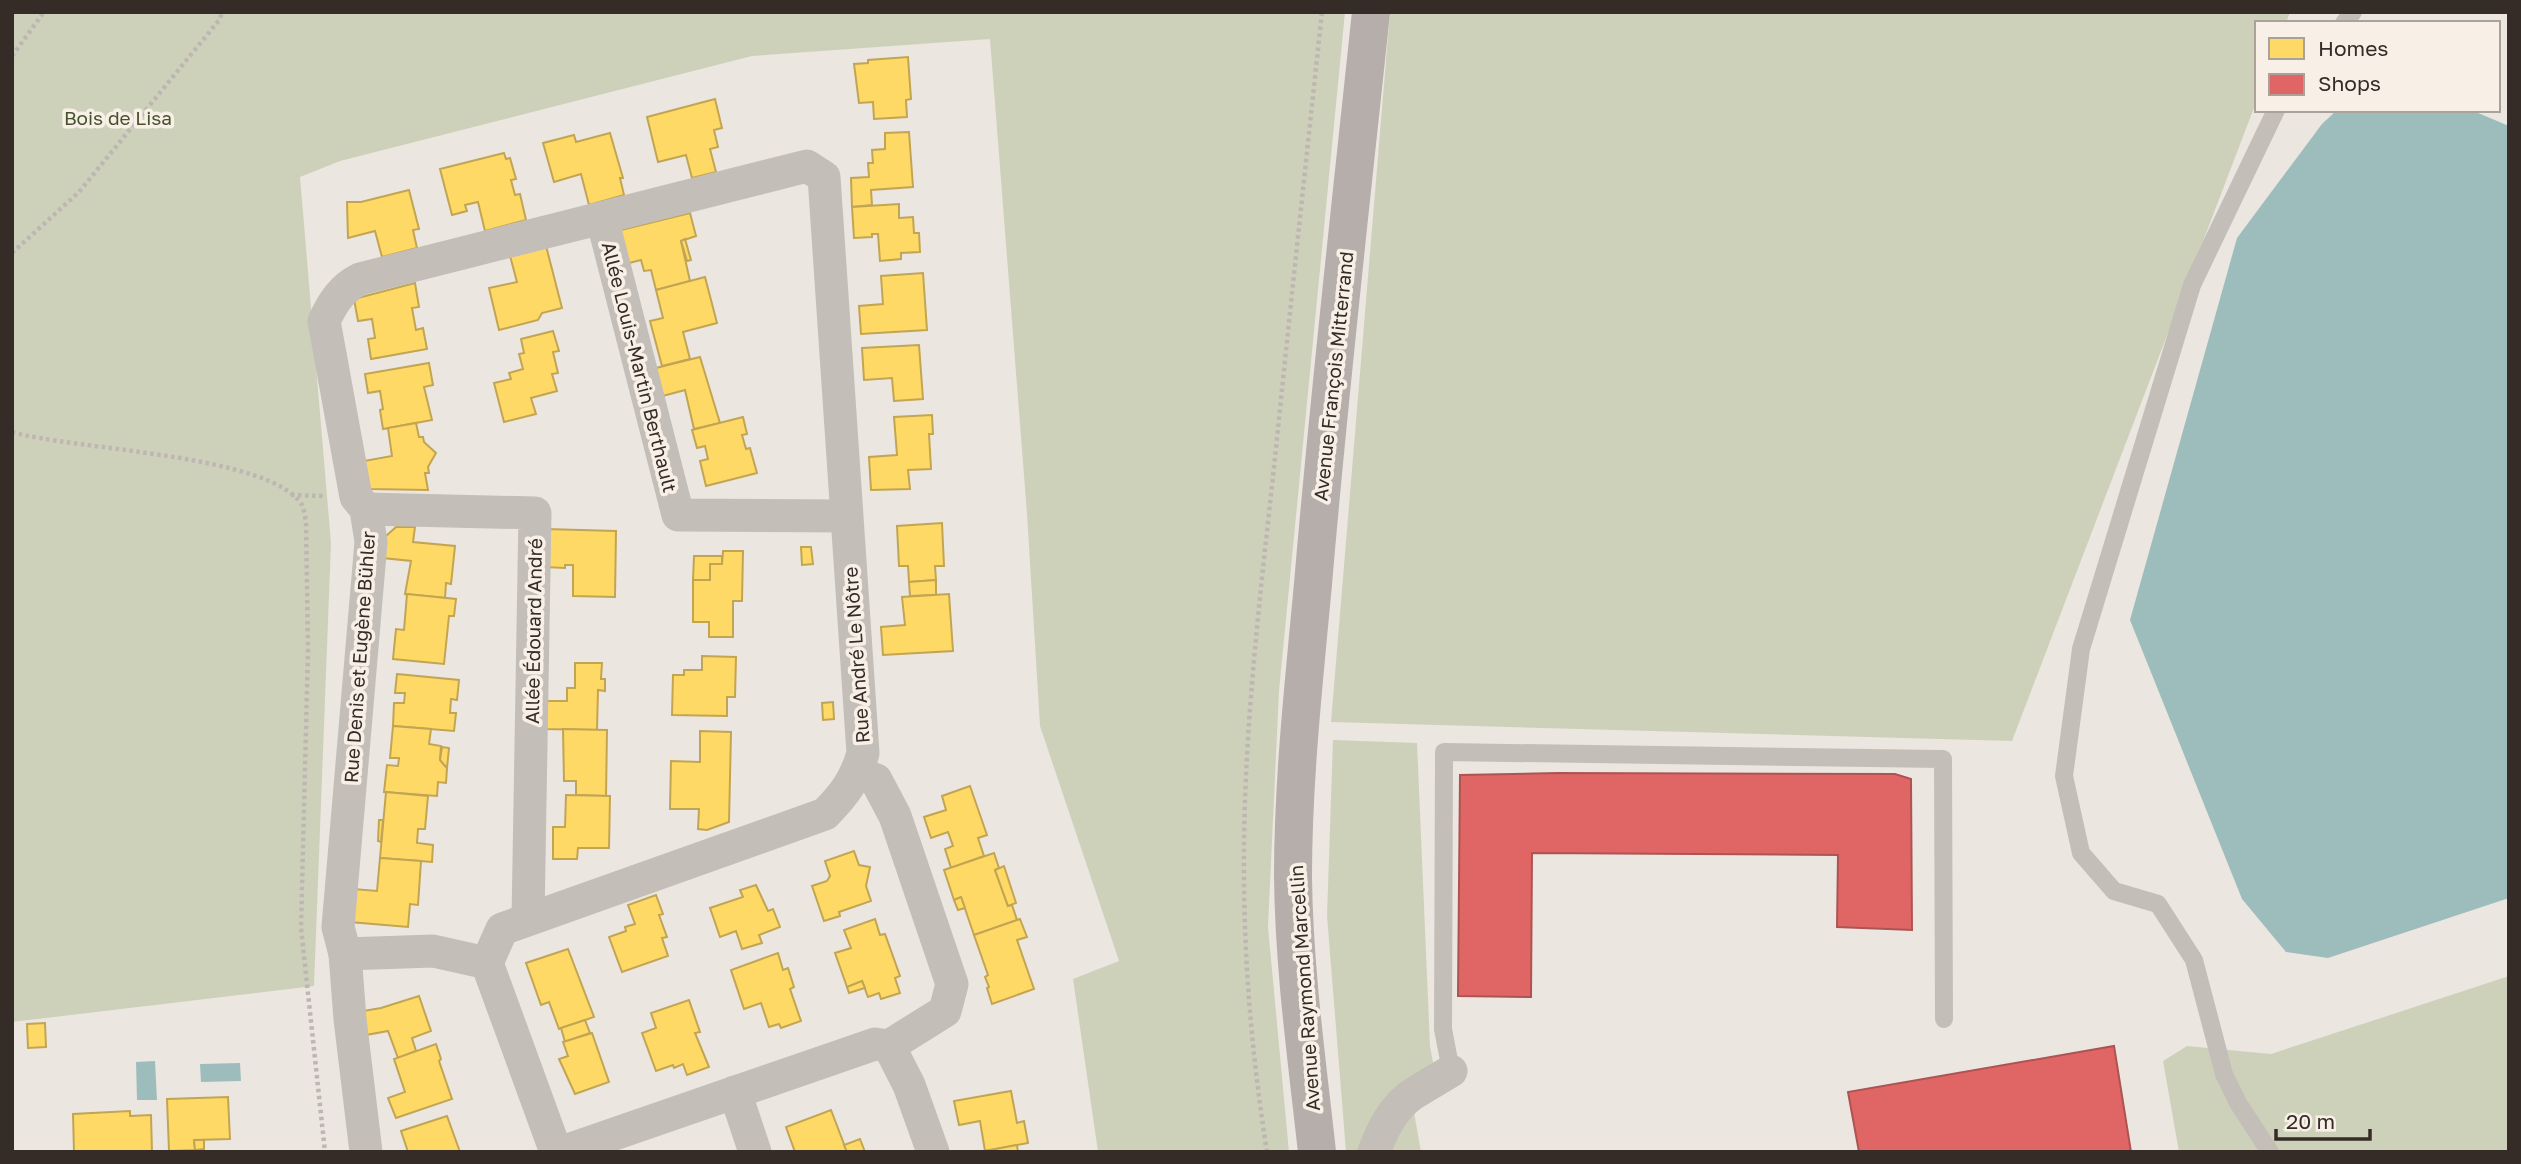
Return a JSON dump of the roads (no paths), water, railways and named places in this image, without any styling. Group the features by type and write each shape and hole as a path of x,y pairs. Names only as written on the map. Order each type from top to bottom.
{"main road":[{"name":"Avenue François Mitterrand","path":"1299,739 1321,488 1371,12"},
{"name":"Avenue Raymond Marcellin","path":"1299,739 1293,877 1305,1051 1317,1152"}],"street":[{"name":"Rue Denis et Eugène Bühler","path":"366,1152 349,1019 345,954 338,927 371,542 366,509 356,496 324,321 332,304 346,286 360,279 807,166"},
{"name":"Rue André Le Nôtre","path":"487,963 502,929 825,814 843,796 858,773 863,753 824,177 807,166"},
{"name":"Allée Louis-Martin Berthault","path":"602,218 678,515 846,516"},
{"name":"Allée Édouard André","path":"366,509 535,513 528,919"},
{"path":"562,1152 875,1044 889,1046 945,1011 952,984 895,817 876,780 858,773"},
{"path":"345,954 433,951 487,963 556,1152"},
{"path":"889,1046 909,1086 933,1152"},
{"path":"1374,1152 1385,1123 1411,1095 1451,1070"},
{"path":"735,1092 755,1152"}],"lane":[{"path":"2270,1152 2238,1103 2224,1074 2194,960 2158,904 2114,891 2081,853 2064,776 2081,649 2192,285 2275,112"},
{"path":"1451,1070 1443,1030 1444,752 1943,759 1944,1020"}],"water":[{"path":"2335,112 2476,112 2509,126 2509,898 2328,958 2286,952 2242,899 2130,620 2237,238 2322,124"},
{"path":"155,1061 157,1100 137,1100 136,1062"},
{"path":"240,1063 241,1081 201,1082 200,1064"}],"park label":[{"name":"Bois de Lisa","path":"118,117"}]}
